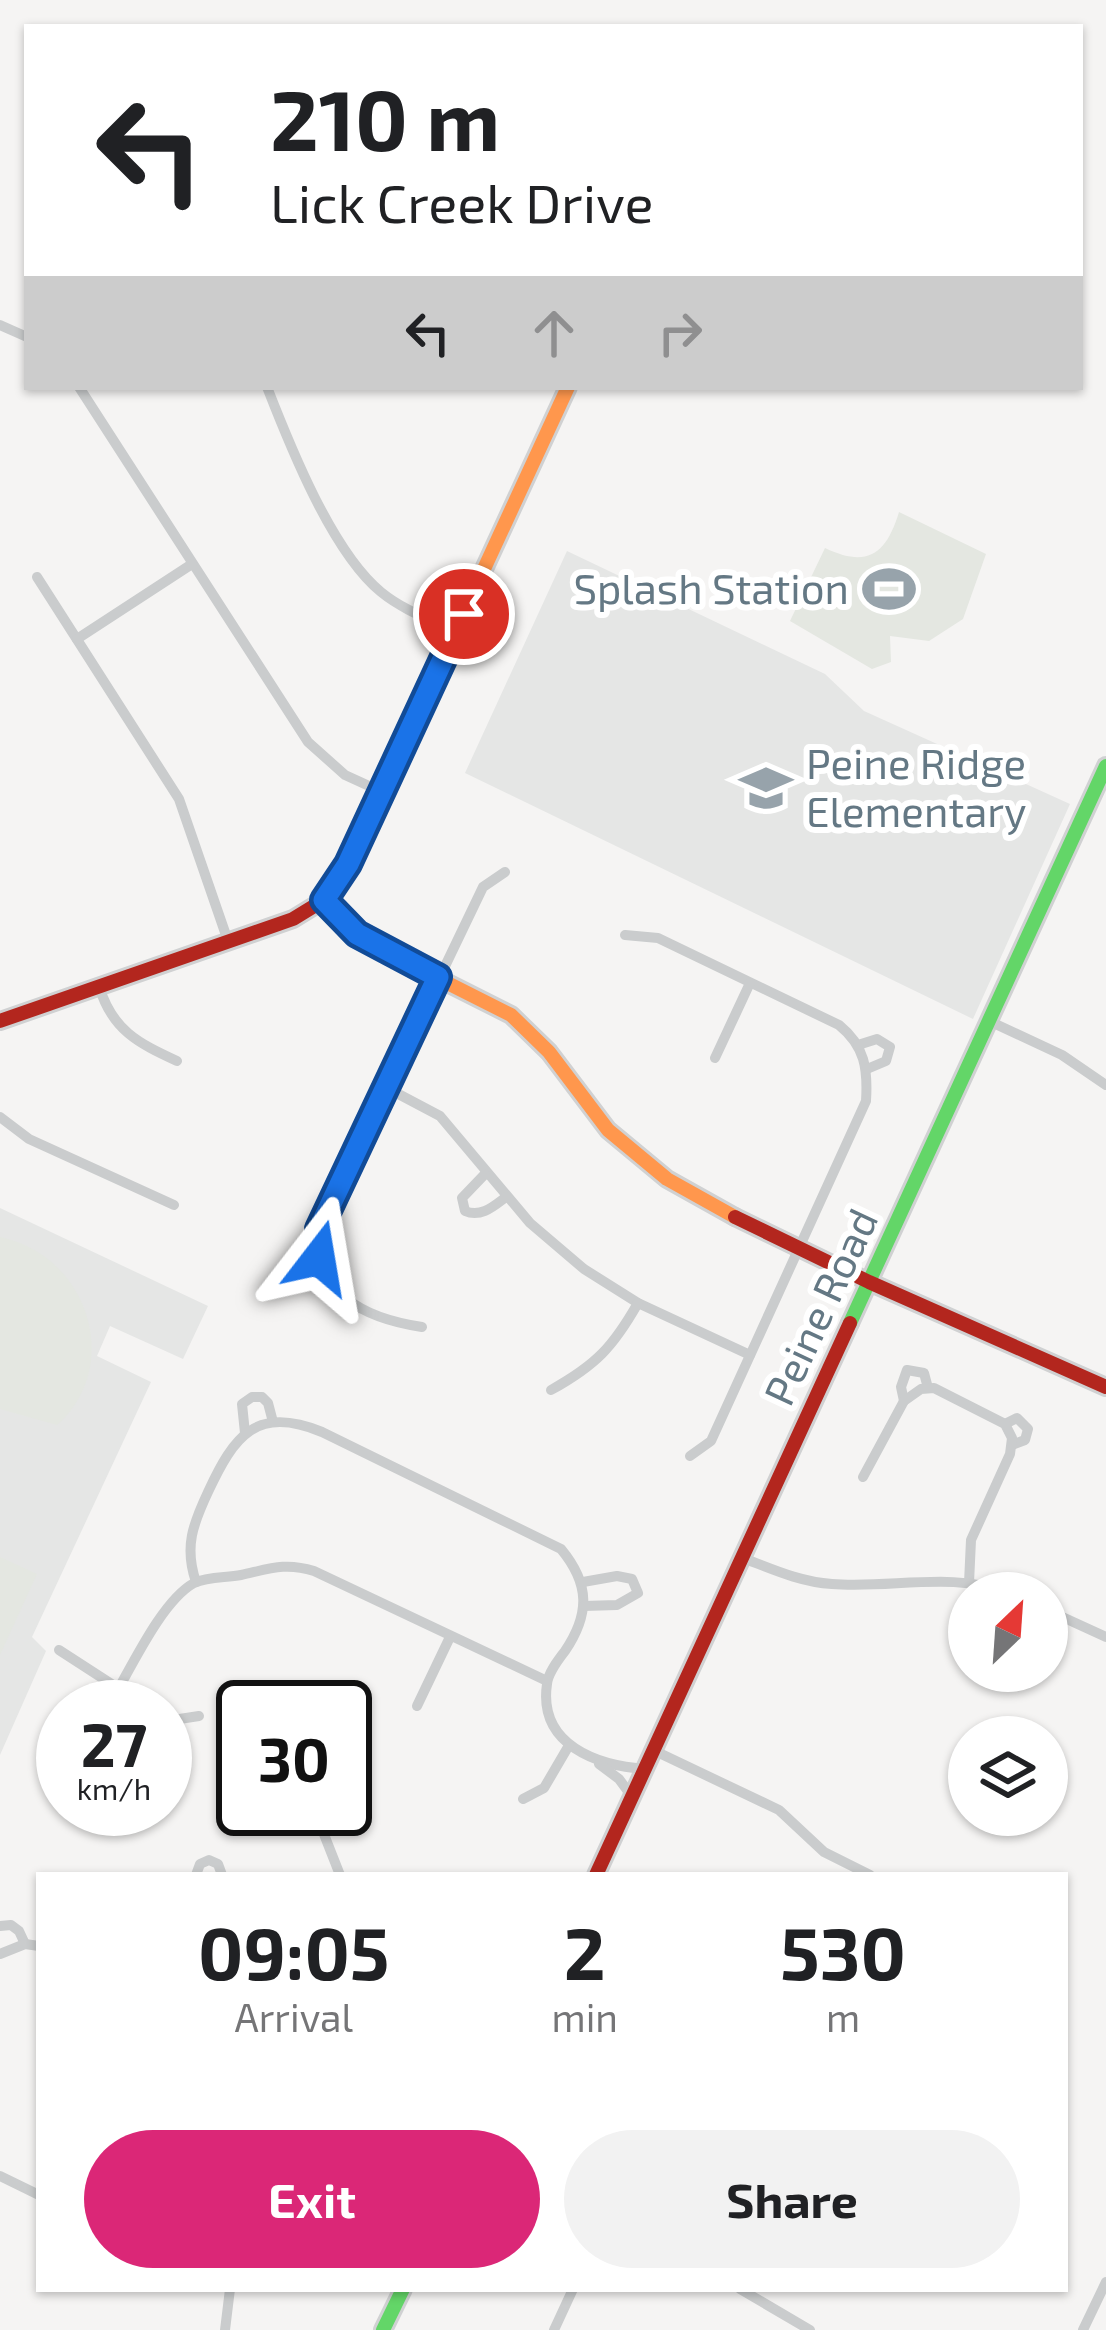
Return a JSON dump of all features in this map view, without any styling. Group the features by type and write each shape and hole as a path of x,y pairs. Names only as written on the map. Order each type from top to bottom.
{"street":[{"path":"81,390 308,742 345,775 380,791"},
{"path":"268,390 292,451 352,561 377,590 455,631"},
{"path":"0,1021 293,920 324,900 348,864 567,390"},
{"path":"77,639 192,564"},
{"path":"37,577 179,799 227,941"},
{"name":"Peine Road","path":"597,1872 1106,766"},
{"path":"422,1327 392,1322 348,1300 327,1278 319,1254 319,1229 483,887 505,872"},
{"path":"324,900 357,934 511,1015 549,1052 608,1130 652,1169 709,1204 869,1282 1106,1387"},
{"path":"625,935 658,938 839,1025 858,1045 867,1069 866,1101 711,1441 690,1456"},
{"path":"715,1058 750,983"},
{"path":"99,986 106,1011 134,1042 177,1061"},
{"path":"989,1021 1062,1055 1106,1084"},
{"path":"858,1045 877,1039 890,1047 886,1061 867,1069"},
{"path":"387,1088 440,1116 530,1223 584,1269 638,1303 750,1355"},
{"path":"0,1117 29,1138 174,1205"},
{"path":"485,1174 462,1198 465,1211 488,1210 506,1197"},
{"path":"319,1254 299,1264 296,1278 309,1286 327,1278"},
{"path":"551,1390 588,1369 615,1344 638,1303"},
{"path":"904,1401 902,1380 907,1370 925,1372 928,1388"},
{"path":"862,1478 904,1401 928,1388"},
{"path":"928,1388 1005,1424 1012,1445 971,1540 969,1572"},
{"path":"245,1433 242,1404 252,1397 268,1403 273,1422"},
{"path":"196,1582 188,1542 226,1452 245,1433 273,1422 299,1423 322,1432 547,1539 562,1549 583,1582 584,1606 583,1621 547,1681 549,1718 568,1748 619,1779 633,1798"},
{"path":"742,1558 797,1579 833,1585 948,1583"},
{"path":"124,1680 175,1598 196,1582 272,1565 294,1565 547,1681"},
{"path":"583,1582 599,1577 632,1579 638,1593 628,1602 584,1606"},
{"path":"1068,1620 1106,1637"},
{"path":"417,1706 450,1637"},
{"path":"59,1650 103,1680"},
{"path":"192,1717 199,1716"},
{"path":"523,1799 544,1788 568,1748"},
{"path":"655,1751 779,1810 824,1852 864,1872"},
{"path":"591,1758 647,1768"},
{"path":"328,1836 339,1872"},
{"path":"197,1872 209,1860 221,1872"},
{"path":"0,1926 19,1930 25,1944"},
{"path":"0,1954 25,1944 36,1946"},
{"path":"0,2176 36,2194"},
{"path":"1083,2330 1106,2282"},
{"path":"225,2330 230,2292"},
{"path":"383,2330 402,2292"},
{"path":"554,2330 572,2292"},
{"path":"745,2292 810,2330"}],"shaded area":[{"name":"Splash Station","path":"899,512 986,554 963,619 929,641 890,636 891,662 872,669 790,621 825,548 852,557 873,554 888,539"},
{"name":"Peine Ridge Elementary","path":"567,551 825,674 864,711 1070,804 973,1019 465,773"},
{"path":"0,1208 208,1306 183,1359 110,1326 97,1356 151,1382 32,1637 46,1651 0,1755"},
{"path":"0,1237 30,1247 55,1265 74,1288 86,1314 92,1343 89,1372 78,1400 57,1425 0,1409"},
{"path":"0,1557 37,1574 0,1655"}],"traffic: fast":[{"path":"850,1323 1106,766"},
{"path":"383,2330 402,2292"}],"traffic: slow":[{"path":"388,777 567,390"},
{"path":"324,900 357,934 380,949 511,1015 549,1052 608,1130 667,1179 735,1217"}],"traffic: jam":[{"path":"0,1021 293,919 324,900 348,864 388,777"},
{"path":"735,1217 1106,1387"},
{"path":"597,1872 850,1323"}],"place":[{"name":"Splash Station","path":"889,589"},
{"name":"Peine Ridge Elementary","path":"766,788"}],"route":[{"path":"319,1258 319,1229 438,977 357,934 324,900 348,864 464,614"}]}
